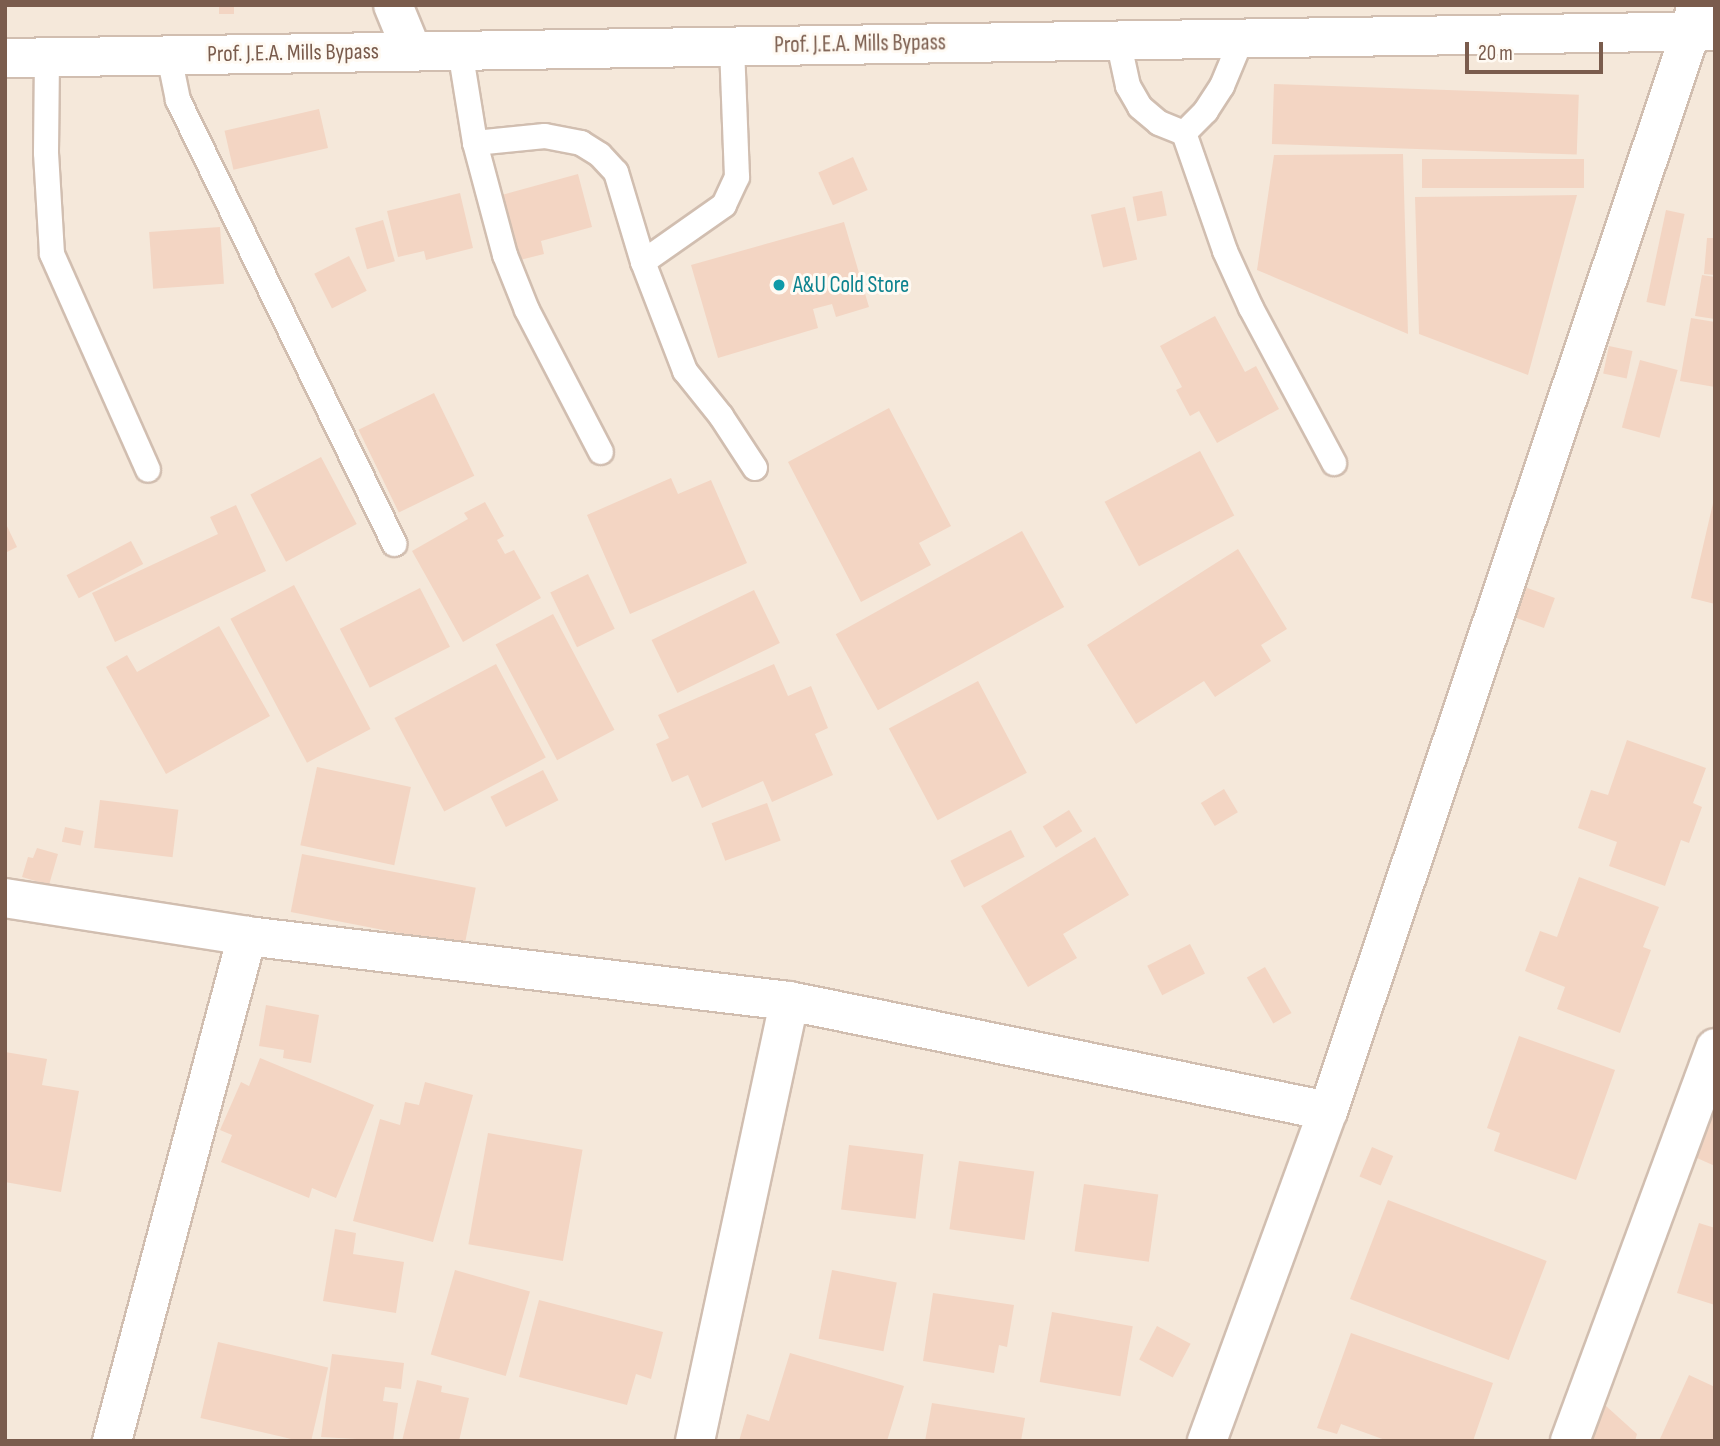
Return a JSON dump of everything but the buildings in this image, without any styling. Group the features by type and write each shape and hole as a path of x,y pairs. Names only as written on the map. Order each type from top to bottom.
{"street":[{"path":"393,5 412,51"},
{"path":"1207,1441 1328,1111 1700,23"},
{"name":"Prof. J.E.A. Mills Bypass","path":"5,58 1242,38 1700,23"},
{"path":"5,898 247,936 789,1001 1328,1111"},
{"path":"112,1441 247,936"},
{"path":"695,1441 789,1001"},
{"path":"1570,1441 1715,1048"}],"lane":[{"path":"1184,134 1206,111 1222,86 1242,38"},
{"path":"1118,40 1128,86 1140,107 1159,123 1184,134 1225,251 1251,308 1334,463"},
{"path":"643,262 724,205 737,177 732,46"},
{"path":"460,50 475,143 505,255 527,310 601,452"},
{"path":"169,55 178,100 394,544"},
{"path":"47,57 46,153 52,254 148,470"},
{"path":"475,143 545,136 580,143 600,155 616,172 643,262 685,372 721,416 755,468"}],"shaded area":[{"path":"5,5 1715,5 1715,1441 5,1441"}],"place":[{"name":"A&U Cold Store","path":"779,285"}]}
